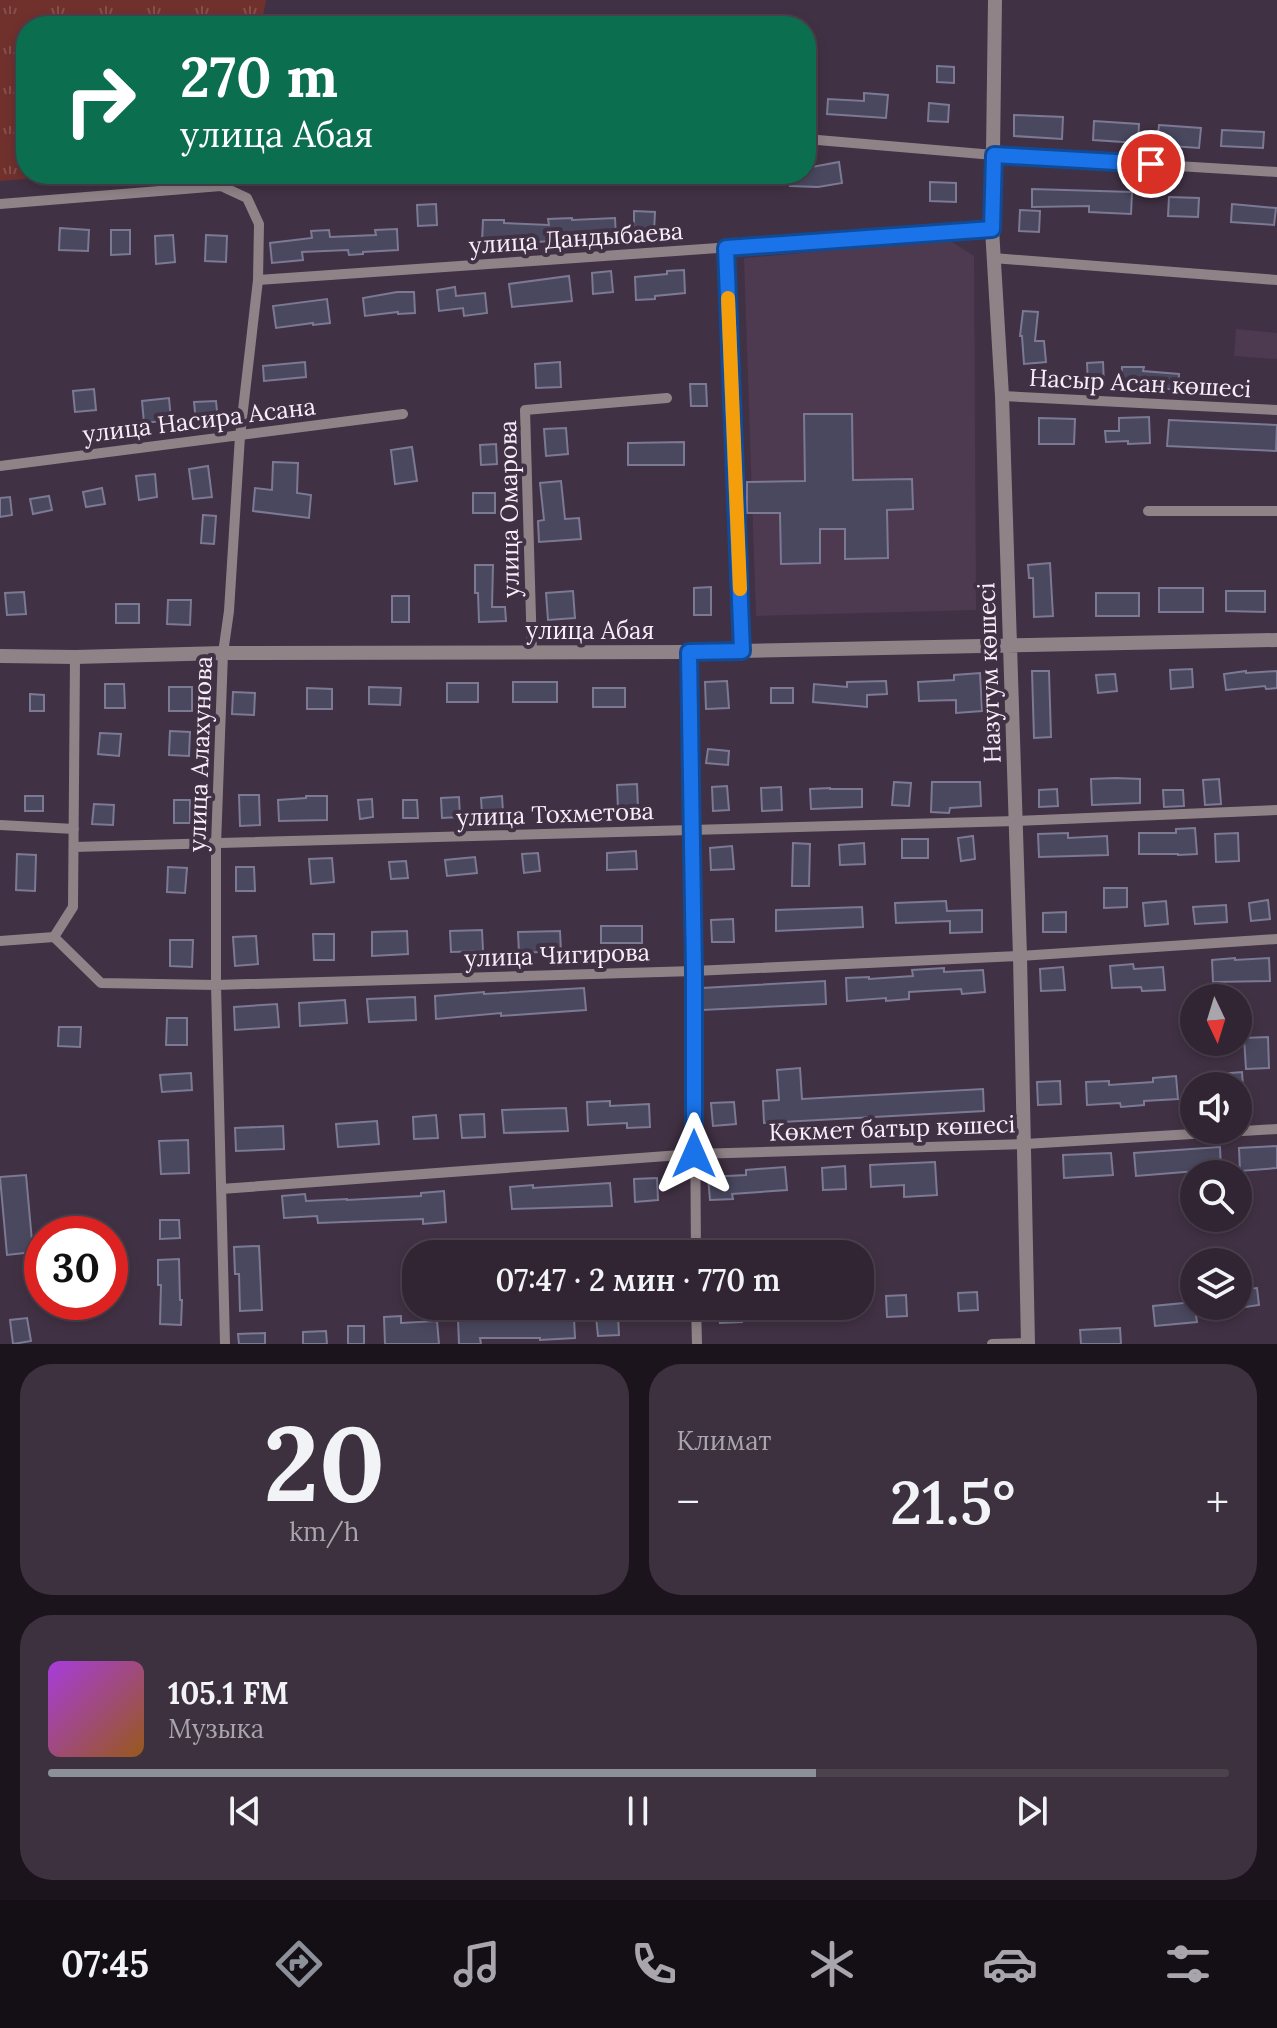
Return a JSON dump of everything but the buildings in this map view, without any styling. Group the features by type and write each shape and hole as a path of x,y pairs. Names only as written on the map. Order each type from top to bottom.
{"street":[{"name":"Назугум көшесі","path":"995,0 992,229 1002,396 1016,821 1028,1343"},
{"path":"816,140 994,155 1277,172"},
{"name":"улица Алахунова","path":"0,204 221,186 247,198 259,224 258,280 240,436 229,611 223,653 216,845 216,985 225,1344"},
{"name":"улица Дандыбаева","path":"258,280 992,229"},
{"path":"726,248 742,651"},
{"path":"993,258 1277,280"},
{"name":"Насыр Асан көшесі","path":"1002,396 1277,410"},
{"name":"улица Омарова","path":"532,652 525,410 667,398"},
{"name":"улица Насира Асана","path":"0,466 403,414"},
{"path":"1148,511 1277,511"},
{"name":"улица Абая","path":"0,656 689,652 1277,640"},
{"path":"689,652 696,1240"},
{"path":"0,941 54,937 73,907 75,657"},
{"name":"улица Тохметова","path":"74,847 1016,821 1277,810"},
{"path":"0,825 74,829"},
{"name":"улица Чигирова","path":"54,937 101,983 216,985 694,971 1020,956 1277,939"},
{"name":"Көкмет батыр көшесі","path":"221,1189 694,1154 1025,1144 1277,1129"},
{"path":"696,1320 697,1344"},
{"path":"992,1344 1028,1343"}],"shaded area":[{"path":"949,240 974,256 976,610 756,616 744,258"},
{"path":"1236,329 1277,333 1277,359 1234,356"}],"green space":[{"path":"0,0 266,0 263,16 16,16 16,180 0,181"}],"slow traffic":[{"path":"728,298 740,589"}],"route":[{"path":"694,1154 689,652 742,651 726,248 992,229 994,155 1151,164"}]}
